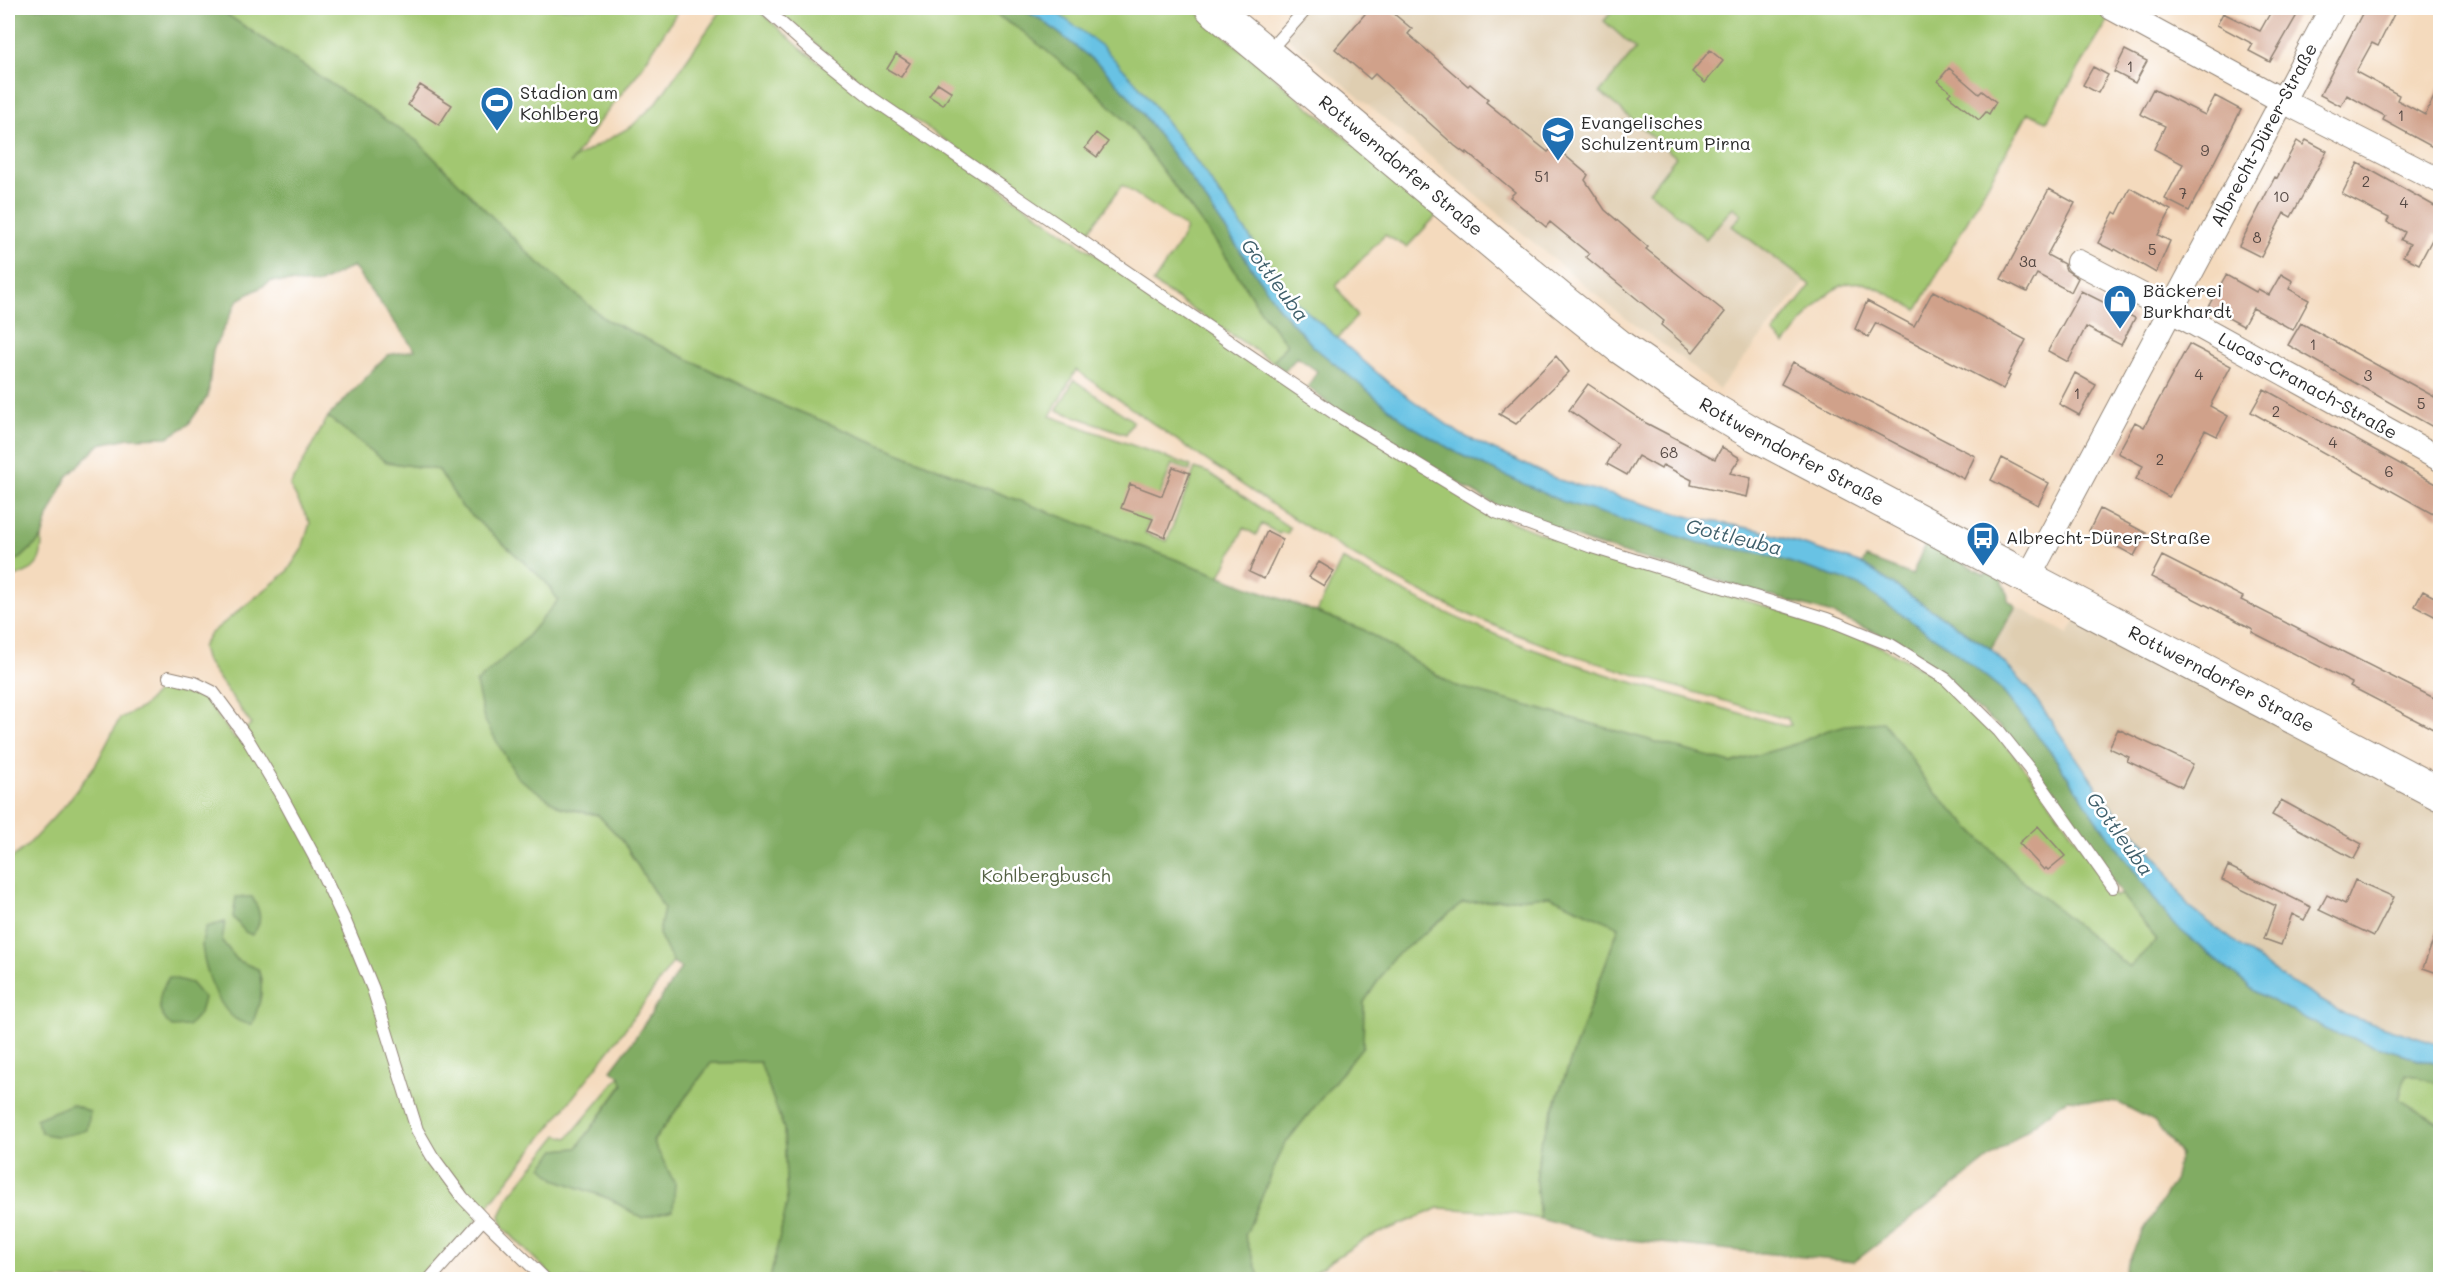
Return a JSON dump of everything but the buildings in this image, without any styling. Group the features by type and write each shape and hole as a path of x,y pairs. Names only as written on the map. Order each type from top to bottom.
{"main road":[{"name":"Rottwerndorfer Straße","path":"1212,8 1566,304 1620,347 1680,389 1756,435 2440,794"}],"street":[{"path":"2112,8 2283,101 2440,181"},
{"name":"Albrecht-Dürer-Straße","path":"2028,578 2332,8"},
{"name":"Lucas-Cranach-Straße","path":"2078,262 2170,310 2440,459"}],"lane":[{"path":"764,8 873,99 1337,415 1496,512 1592,547 1827,619 1891,645 1946,679 2000,731 2113,887"},
{"path":"1267,54 1307,8"},
{"path":"170,677 195,683 213,692 247,738 314,856 353,940 394,1051 417,1130 432,1156 463,1198 546,1280"},
{"path":"429,1280 483,1219"}],"shaded area":[{"name":"Evangelisches Schulzentrum Pirna","path":"1296,8 1671,8 1600,92 1742,214 1732,226 1806,282 1719,389 1684,360 1617,312 1278,30"},
{"path":"2016,606 2068,634 2078,617 2440,811 2440,1045 2346,1015 2280,976 2189,907 2159,860 2107,802 2029,689 1991,649"}],"green space":[{"name":"Kohlbergbusch","path":"8,8 217,8 417,141 533,258 605,319 776,402 993,491 1364,630 1453,685 1731,763 1799,743 1825,731 1846,725 1883,722 1909,755 1927,784 2020,879 2129,967 2157,940 2121,894 2036,769 2001,728 1893,640 1829,613 1590,543 1499,507 1340,413 1308,387 1317,371 1297,357 1285,371 1273,362 1287,344 1262,313 1223,252 1126,121 1091,87 1021,30 985,8 1019,8 1042,20 1102,67 1130,97 1190,177 1279,308 1314,347 1410,425 1459,454 1562,501 1700,543 1761,553 1857,584 1949,647 2000,688 2053,755 2173,924 2257,993 2333,1033 2440,1065 2440,1083 2406,1074 2399,1099 2440,1124 2440,1279 2121,1279 2140,1236 2174,1181 2180,1154 2154,1121 2119,1103 2067,1099 1854,1262 1610,1238 1540,1219 1536,1182 1540,1145 1619,927 1550,896 1463,903 1393,958 1364,1002 1363,1046 1284,1145 1245,1236 1260,1279 770,1279 787,1204 784,1129 760,1062 711,1063 653,1141 675,1184 673,1210 642,1218 610,1199 555,1179 542,1167 556,1150 577,1148 623,1085 620,1076 611,1070 681,968 673,962 659,934 664,908 622,840 598,815 560,807 517,777 484,719 476,683 524,640 558,600 545,581 462,507 439,470 386,462 328,417 388,355 415,350 353,266 318,284 272,281 238,300 213,350 208,396 188,425 168,437 129,438 100,444 67,477 48,517 42,538 21,558 8,563"},
{"path":"217,8 680,8 638,73 598,123 570,164 575,158 632,126 657,102 723,8 756,8 806,53 1145,289 1145,293 1152,298 1155,295 1498,516 1592,555 1819,622 1820,626 1829,628 1832,624 1920,667 1945,684 1994,731 2037,784 2115,897 2121,894 2157,940 2129,967 2020,879 1927,784 1909,755 1825,731 1799,743 1731,763 1453,685 1364,630 1317,612 1342,559 1449,614 1521,645 1633,682 1785,726 1791,725 1787,718 1649,679 1560,650 1473,617 1431,597 1294,519 1076,370 1050,416 1191,466 1190,471 1172,464 1145,533 1167,541 1195,468 1209,473 1290,528 1287,534 1281,532 1279,534 1262,524 1256,535 1244,528 1220,576 993,491 776,402 605,319 533,258 417,141"},
{"path":"775,8 985,8 1021,30 1091,87 1126,121 1223,252 1262,313 1287,344 1273,362 1153,283 1179,244 1186,228 1122,185 1086,235 878,95 836,63"},
{"path":"1050,8 1192,8 1437,215 1407,247 1385,235 1336,286 1357,316 1337,339 1294,300 1200,166 1139,86"},
{"path":"1615,8 1741,8 1746,11 1749,8 2096,8 2111,16 2047,121 2028,113 1917,310 1875,287 1862,283 1850,283 1839,287 1818,303 1785,344 1773,333 1811,285 1732,226 1742,214 1733,207 1706,239 1649,191 1676,157 1600,92 1636,49 1604,21"},
{"path":"1074,380 1133,421 1126,434 1057,410"},
{"path":"328,417 386,462 439,470 462,507 545,581 559,600 524,640 560,807 598,815 622,840 664,908 659,934 673,962 600,1062 488,1206 463,1237 423,1279 8,1280 8,861 27,846 67,803 96,764 120,718 143,707 160,688 204,698 235,739 251,724 205,659 202,647 210,634 287,572 302,549 310,523 290,486","holes":["224,922 222,941 238,961 258,969 262,982 206,960 202,945"]},
{"path":"42,538 40,556 35,566 8,580 8,563 21,558"},
{"path":"1926,542 1985,575 1989,570 2003,582 2008,600 2016,606 1991,649 1862,564 1866,558 1912,575"},
{"path":"1550,896 1619,926 1540,1145 1536,1182 1540,1219 1504,1212 1439,1208 1363,1240 1304,1279 1260,1279 1245,1236 1284,1145 1363,1046 1364,1002 1393,958 1463,903"},
{"path":"236,897 252,897 257,907 260,916 252,935 245,932 233,917"},
{"path":"225,922 222,941 238,961 258,969 261,997 252,1024 241,1022 223,1006 216,995 207,969 202,946 206,927"},
{"path":"169,977 191,983 204,998 200,1013 188,1026 172,1027 162,1015 160,997"},
{"path":"760,1062 784,1129 787,1204 770,1279 555,1279 504,1228 500,1216 509,1196 558,1135 568,1138 620,1076 623,1084 577,1148 556,1150 555,1179 610,1199 642,1218 675,1184 653,1142 711,1063"},
{"path":"2406,1074 2440,1083 2440,1124 2399,1099"},
{"path":"72,1104 90,1112 87,1130 58,1136 41,1132 36,1119"}],"water":[{"name":"Gottleuba","path":"1019,8 1050,8 1102,46 1139,86 1200,166 1294,300 1391,385 1462,435 1559,480 1694,518 1759,530 1862,564 1991,649 2029,689 2107,802 2159,860 2189,907 2280,976 2346,1015 2440,1045 2440,1065 2333,1033 2257,993 2173,924 2053,755 2000,688 1949,647 1857,584 1761,553 1700,543 1561,501 1459,454 1410,425 1314,347 1279,308 1190,177 1130,97 1102,67 1042,20"}],"place":[{"name":"Stadion am Kohlberg","path":"497,132"},
{"name":"Evangelisches Schulzentrum Pirna","path":"1558,162"},
{"name":"Bäckerei Burkhardt","path":"2120,330"},
{"name":"Albrecht-Dürer-Straße","path":"1983,567"}]}
